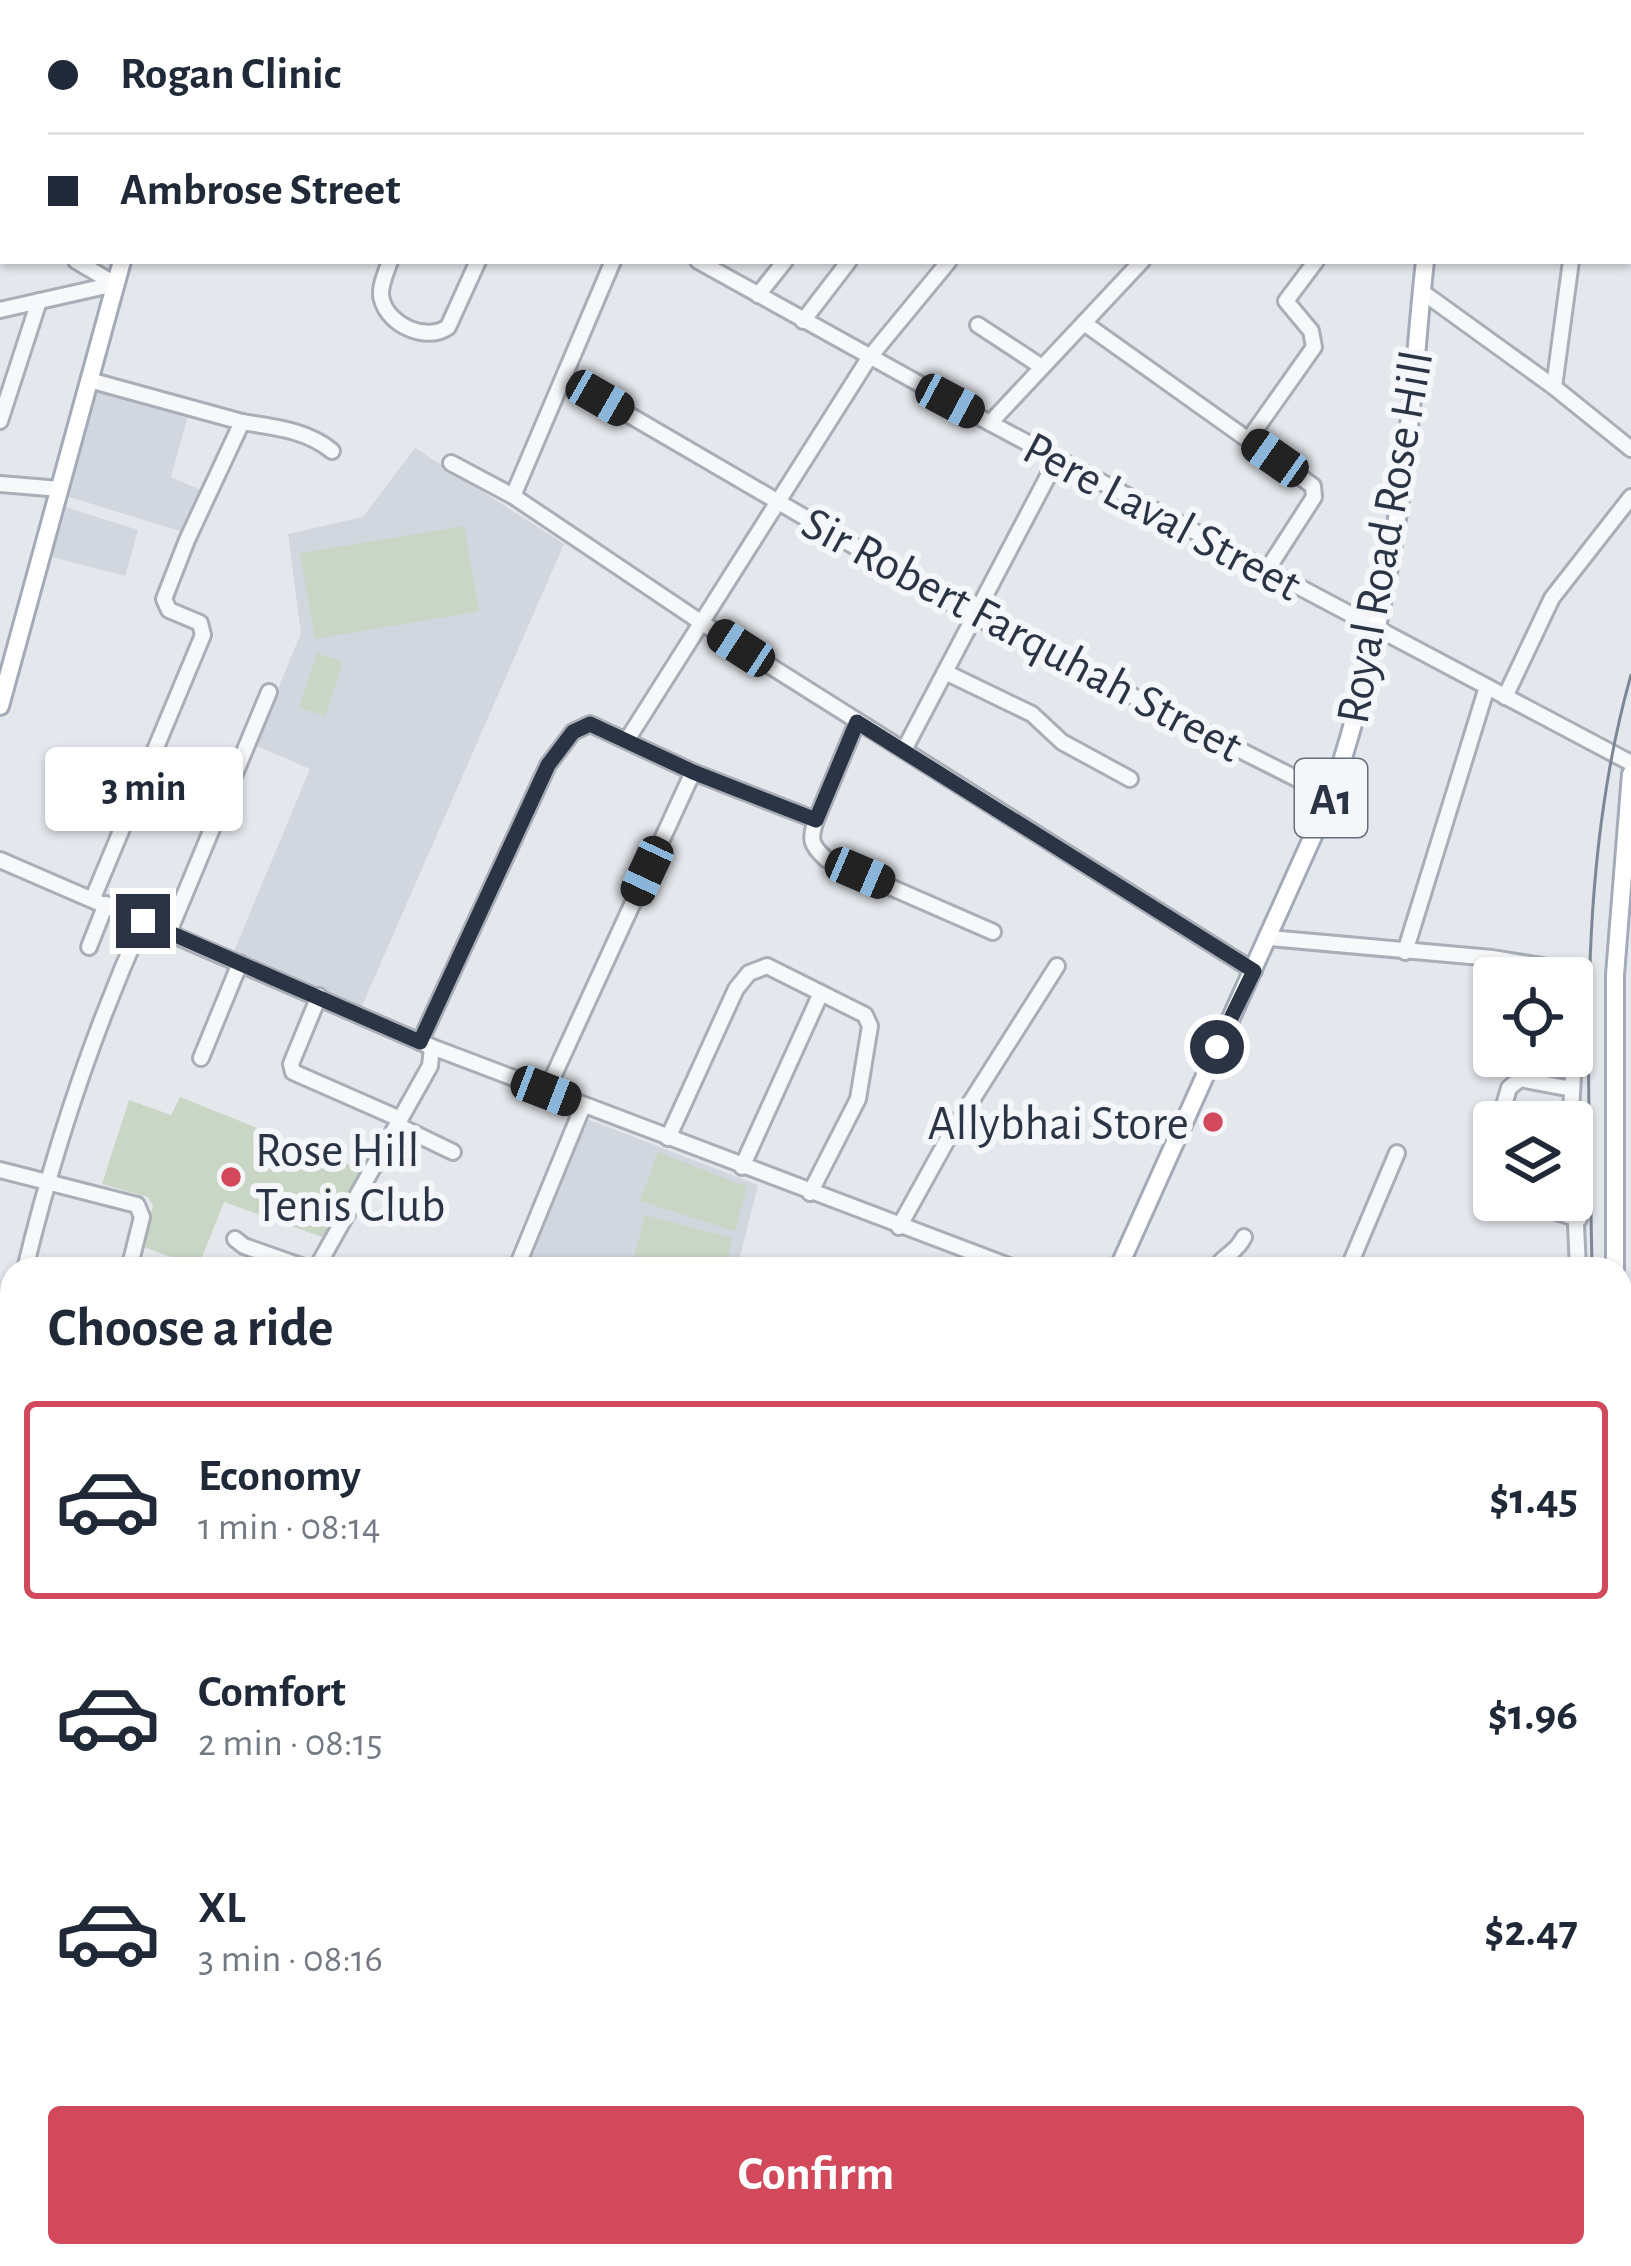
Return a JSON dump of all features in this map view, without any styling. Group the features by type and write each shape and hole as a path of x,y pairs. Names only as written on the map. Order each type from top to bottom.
{"main road":[{"path":"0,706 3,681 121,264"},
{"name":"Royal Road Rose Hill","path":"1123,1257 1331,796 1377,628 1410,422 1424,264"},
{"path":"1617,1257 1624,1222 1623,976 1631,775"}],"street":[{"path":"81,264 115,284"},
{"path":"389,264 380,295 384,305 419,334 428,335 448,326 477,264"},
{"path":"513,496 612,264"},
{"name":"Pere Laval Street","path":"704,264 989,423 1631,763"},
{"path":"758,295 783,264"},
{"path":"803,320 847,264"},
{"path":"627,740 869,358 947,264"},
{"path":"989,423 1139,264"},
{"path":"1249,440 1314,347 1311,331 1288,307 1290,291 1313,264"},
{"path":"1554,387 1571,264"},
{"path":"0,310 115,284"},
{"path":"1421,291 1631,449"},
{"path":"0,421 39,301"},
{"path":"1084,323 1317,491 1267,570"},
{"path":"978,325 1042,368"},
{"name":"Sir Robert Farquhah Street","path":"564,377 974,616 1331,796"},
{"path":"89,380 292,431 332,451"},
{"path":"89,947 100,902 203,635 200,623 169,610 164,599 242,422"},
{"path":"904,750 1057,459"},
{"path":"451,463 513,496 702,623 1254,971"},
{"path":"0,484 60,490"},
{"path":"1505,697 1552,598 1631,497"},
{"path":"945,672 1032,713 1062,742 1130,779"},
{"path":"1405,952 1487,687"},
{"path":"170,932 269,692"},
{"path":"857,722 816,820 812,847 826,859 993,932"},
{"path":"319,1257 430,1066 426,1045 548,765 573,732 590,724 693,772 816,820"},
{"path":"546,1091 693,772"},
{"path":"0,860 426,1045 983,1257"},
{"path":"28,1257 46,1181 95,1030 143,921"},
{"path":"1270,938 1492,958 1572,975 1578,982 1572,1101"},
{"path":"201,1058 240,962"},
{"path":"668,1138 736,989 749,973 767,965 865,1015 870,1026 858,1100 810,1193"},
{"path":"899,1227 951,1133 1057,966"},
{"path":"742,1167 821,993"},
{"path":"319,996 291,1064 293,1072 453,1152"},
{"path":"1506,1101 1520,1079 1571,1089"},
{"path":"520,1257 583,1106"},
{"path":"1353,1257 1397,1153"},
{"path":"0,1170 136,1205 142,1217 132,1257"},
{"path":"1579,1221 1579,1257"},
{"path":"1228,1257 1238,1251 1244,1237"},
{"path":"236,1239 277,1257"}],"shaded area":[{"path":"94,387 188,415 171,477 203,491 183,532 66,496"},
{"path":"415,448 564,544 361,1008 232,956 310,769 255,745 301,633 288,534 363,517"},
{"path":"62,506 138,530 125,576 48,556"},
{"path":"582,1117 758,1185 740,1257 528,1257"}],"green space":[{"path":"464,526 479,611 315,639 300,553"},
{"path":"317,653 343,662 325,716 299,707"},
{"name":"Rose Hill Tenis Club","path":"180,1097 362,1170 325,1238 224,1202 202,1257 171,1257 141,1246 153,1206 148,1197 102,1184 129,1100 171,1115"},
{"path":"658,1152 747,1187 735,1231 640,1201"},
{"path":"645,1215 732,1238 728,1257 634,1257"}],"tram line":[{"path":"1592,1257 1589,1045 1594,896 1613,748 1631,675"}],"place":[{"name":"Allybhai Store","path":"1213,1122"},
{"name":"Rose Hill Tenis Club","path":"231,1177"}],"route":[{"path":"143,921 420,1042 548,765 573,732 590,724 693,772 816,820 857,722 1254,971 1217,1047"}]}
